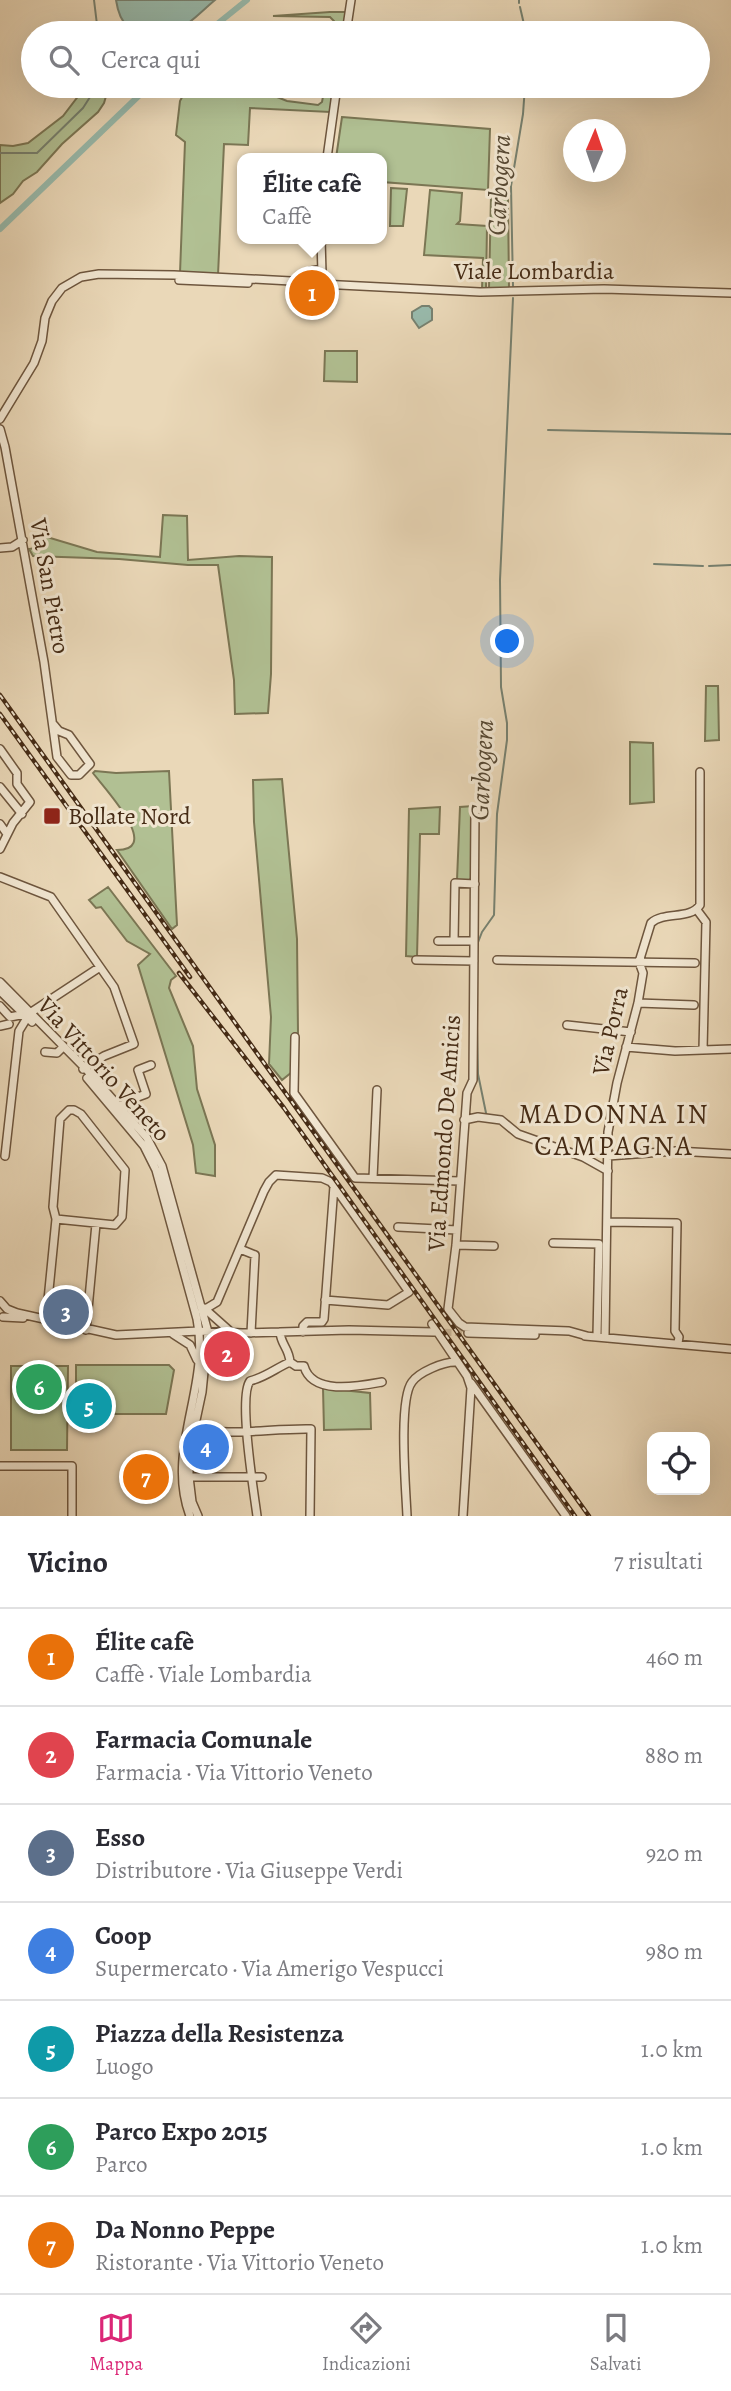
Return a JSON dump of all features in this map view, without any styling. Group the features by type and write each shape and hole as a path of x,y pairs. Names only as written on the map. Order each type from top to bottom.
{"street":[{"path":"348,21 351,0"},
{"path":"328,153 335,98"},
{"path":"0,419 34,363 42,341 48,309 62,288 75,279 90,275 138,275 320,284 321,244"},
{"path":"310,284 307,278 320,255"},
{"path":"291,281 317,270 322,274"},
{"name":"Viale Lombardia","path":"322,274 337,284"},
{"name":"Viale Lombardia","path":"320,284 463,292 604,289 731,293"},
{"path":"1,436 8,406"},
{"name":"Via San Pietro","path":"1,436 7,453 23,540 57,757 71,775 79,775 90,764 69,735 59,731 54,725"},
{"path":"0,548 12,547 23,540"},
{"path":"0,749 17,773 17,784 30,802 7,834 0,849"},
{"path":"700,772 700,901 697,910 706,922 703,1050"},
{"path":"0,787 22,814"},
{"name":"Via Edmondo De Amicis","path":"475,809 473,1080 467,1093 464,1120 456,1244 448,1307 466,1330 601,1336"},
{"path":"0,824 7,834"},
{"path":"0,877 51,897 114,987 134,1044 104,1056 83,1069"},
{"path":"454,941 455,883 475,884"},
{"name":"Via Porra","path":"601,1336 610,1114 638,1003 643,972 639,961 653,921 697,910"},
{"path":"438,941 474,941"},
{"path":"416,960 474,961"},
{"path":"497,960 695,963"},
{"path":"0,1006 10,1017 27,1015 100,967"},
{"name":"Via Vittorio Veneto","path":"0,982 27,1015 83,1069"},
{"name":"Via Vittorio Veneto","path":"0,991 83,1069 144,1146 156,1170 199,1331 190,1428 181,1476 184,1499 190,1516"},
{"path":"638,1003 694,1005"},
{"path":"5,1156 19,1031 27,1015"},
{"path":"567,1026 632,1032"},
{"path":"295,1037 294,1093 355,1178 460,1181"},
{"path":"626,1047 675,1051 731,1049"},
{"path":"46,1052 57,1052 61,1049"},
{"path":"117,1110 127,1101 146,1094 138,1070 150,1065"},
{"path":"373,1178 377,1090"},
{"path":"44,1319 56,1219 53,1207 60,1119 65,1112 74,1110 81,1114 121,1163 126,1174 121,1221 115,1225 56,1219"},
{"name":"Via Vittorio Veneto","path":"117,1110 146,1139 162,1166 208,1332 202,1392 190,1428 189,1476 192,1502 198,1516"},
{"path":"464,1120 478,1117 501,1120 518,1134 576,1154 608,1171"},
{"path":"608,1156 685,1151 731,1154"},
{"path":"232,1333 202,1308 217,1302 269,1182 276,1175 322,1178 334,1185 409,1292 388,1304 325,1300"},
{"path":"303,1332 303,1326 307,1322 323,1321 334,1185"},
{"path":"607,1222 677,1223 675,1330 679,1337 674,1342"},
{"path":"86,1330 96,1224"},
{"path":"398,1227 457,1230"},
{"path":"553,1243 598,1244 601,1336 731,1349"},
{"path":"456,1244 494,1246"},
{"path":"240,1249 255,1255 251,1333"},
{"path":"2,1304 2,1319 44,1319"},
{"path":"2,1304 17,1313 86,1330 121,1335 199,1331 251,1333 433,1328 566,1516"},
{"path":"675,1330 690,1344"},
{"path":"169,1332 190,1345 198,1362"},
{"path":"280,1332 281,1339 289,1349 290,1362"},
{"path":"290,1362 296,1366 304,1366 307,1376 316,1382 337,1387 382,1382"},
{"path":"257,1516 247,1430 247,1386 250,1381 263,1378 273,1369 290,1362"},
{"path":"407,1516 407,1394 411,1383 417,1377 455,1362"},
{"path":"463,1516 471,1383"},
{"path":"190,1428 223,1432 311,1429 310,1516"},
{"path":"0,1466 72,1466 72,1516"},
{"path":"189,1476 262,1477"}],"green space":[{"path":"346,12 344,21 334,21 330,17 273,16"},
{"path":"77,98 105,98 98,112 62,144 37,172 0,203 0,145 28,143 63,116"},
{"path":"182,98 280,98 318,105 323,98 332,98 330,112 250,108 248,145 224,144 218,275 180,273 185,142 176,135"},
{"path":"342,117 490,129 488,190 387,182 387,153 337,153"},
{"path":"391,188 407,189 403,226 390,226"},
{"path":"430,190 462,193 460,221 457,224 487,226 486,288 482,289 483,258 424,255"},
{"path":"491,196 508,197 509,288 489,288"},
{"path":"325,351 357,351 357,382 324,381"},
{"path":"163,515 187,516 188,560 239,556 272,557 268,713 235,714 234,680 218,565 33,556 29,549 42,547 42,537 47,537 97,552 160,557"},
{"path":"706,686 718,686 719,740 705,741"},
{"path":"630,742 653,743 654,802 630,804"},
{"path":"169,771 177,925 172,929 117,850 130,847 134,840 133,830 118,804 93,773"},
{"path":"282,779 297,939 298,1033 293,1034 292,1072 282,1080 269,1064 271,1017 254,822 253,780"},
{"path":"473,806 471,880 457,880 460,807"},
{"path":"440,807 439,834 420,834 417,957 406,956 409,809"},
{"path":"108,887 176,976 171,980 169,988 193,1046 197,1089 215,1145 215,1176 196,1173 193,1145 138,965 150,954 127,941 101,907 96,908 89,900"},
{"path":"76,1365 169,1365 174,1370 166,1414 76,1414"},
{"path":"11,1366 68,1366 67,1450 11,1450"},
{"path":"323,1388 370,1393 371,1429 324,1430"}],"shaded area":[{"path":"116,0 215,0 191,21 123,21"},
{"path":"422,306 432,309 432,320 419,328 412,318 412,312"}],"waterway":[{"path":"94,0 97,21"},
{"path":"221,21 247,0"},
{"name":"Garbogera","path":"520,7 523,21"},
{"path":"0,153 37,153 83,108 89,98"},
{"path":"0,229 136,98"},
{"name":"Garbogera","path":"513,286 511,186 524,98"},
{"name":"Garbogera","path":"477,945 494,915 497,814 507,740 501,687 500,580 513,298"},
{"path":"548,430 731,434"},
{"path":"654,564 703,566"},
{"path":"709,566 731,565"},
{"name":"Garbogera","path":"477,1028 478,1074 486,1113"}],"tunnel":[{"path":"434,1332 468,1333"}],"railway":[{"path":"0,695 589,1516"},
{"path":"0,714 190,977"},
{"path":"179,973 284,1108 575,1516"}],"place":[{"name":"Élite cafè","path":"312,293"},
{"name":"Bollate Nord","path":"52,816"},
{"name":"Esso","path":"66,1312"},
{"name":"Farmacia Comunale","path":"227,1354"},
{"name":"Parco Expo 2015","path":"39,1387"},
{"name":"Piazza della Resistenza","path":"89,1406"},
{"name":"Coop","path":"206,1447"},
{"name":"Da Nonno Peppe","path":"146,1477"}],"district":[{"name":"MADONNA IN CAMPAGNA","path":"614,1130"}]}
